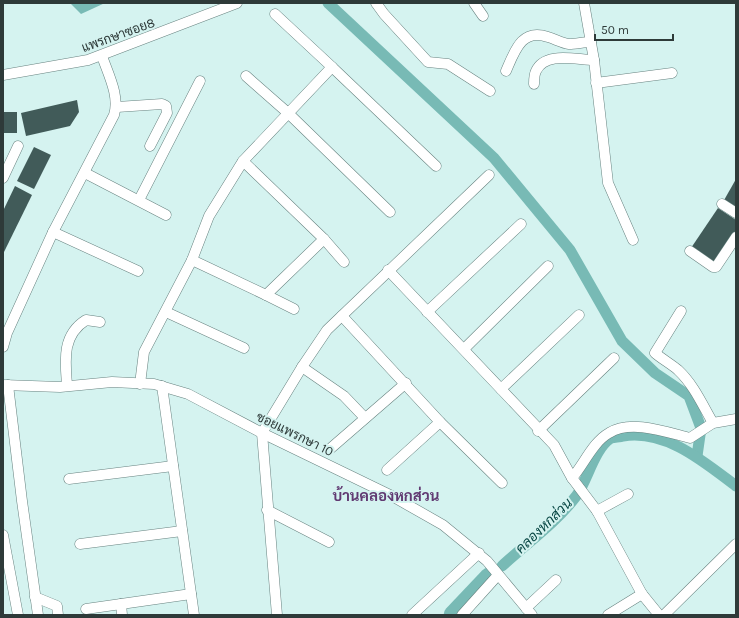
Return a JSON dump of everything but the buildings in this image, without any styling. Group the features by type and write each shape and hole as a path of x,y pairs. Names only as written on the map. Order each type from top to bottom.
{"street":[{"name":"แพรกษาซอย8","path":"3,75 88,60 102,56 237,3"},
{"path":"376,3 384,14 428,62 448,64 490,91"},
{"path":"474,3 483,16"},
{"path":"584,3 594,60 608,183 633,240"},
{"path":"274,14 436,166"},
{"path":"506,71 513,55 523,40 531,34 538,34 568,44 590,42"},
{"path":"3,347 7,333 53,232 85,173 117,107 102,56"},
{"path":"534,84 536,72 545,61 552,58 594,60"},
{"path":"140,384 144,352 192,260 210,216 243,161 332,67"},
{"path":"596,83 672,73"},
{"path":"246,76 288,113 390,212"},
{"path":"139,200 200,81"},
{"path":"117,107 162,104 166,106 167,113 150,146"},
{"path":"3,178 18,146"},
{"path":"243,161 324,240 344,262"},
{"path":"85,173 166,215"},
{"path":"277,615 267,510 262,433 302,367 327,330 489,175"},
{"path":"722,204 736,213"},
{"path":"427,312 521,224"},
{"path":"53,232 138,271"},
{"path":"690,250 713,267 716,267 736,237"},
{"path":"266,295 324,240"},
{"path":"192,260 294,309"},
{"path":"464,349 548,266"},
{"path":"388,270 464,349 538,431 556,448 574,480 594,507 642,594 660,615"},
{"path":"681,311 655,353 678,370 698,393 709,425"},
{"path":"166,312 244,348"},
{"path":"501,389 579,315"},
{"path":"342,316 406,383 440,422 502,484"},
{"path":"67,385 65,361 70,335 78,325 86,320 100,322"},
{"path":"538,431 614,358"},
{"path":"302,367 344,396 365,418"},
{"name":"ซอยแพรกษา 10","path":"6,385 67,385 112,382 162,386 188,394 262,433 392,496 443,525 479,553 529,612"},
{"path":"332,448 406,383"},
{"path":"6,385 38,615"},
{"path":"162,386 194,615"},
{"path":"574,480 595,446 608,433 622,428 647,427 690,438 709,425 736,419"},
{"path":"387,470 440,422"},
{"path":"68,479 173,466"},
{"path":"594,507 628,494"},
{"path":"267,510 329,542"},
{"path":"80,544 182,531"},
{"path":"3,535 18,615"},
{"path":"664,615 736,544"},
{"path":"412,615 479,553"},
{"path":"462,615 498,574"},
{"path":"529,612 556,580"},
{"path":"86,609 191,594"},
{"path":"608,615 642,594"},
{"path":"35,597 57,606 58,615"},
{"path":"121,604 122,615"}],"water":[{"path":"70,3 105,3 81,14"}],"waterway":[{"path":"328,3 494,158 570,250 622,341 655,373 689,396 701,428 697,456"},
{"name":"คลองหกส่วน","path":"502,566 569,505 581,488 600,449 611,438 639,435 654,437 669,442 698,458 736,486"},
{"name":"คลองหกส่วน","path":"453,615 489,577"}],"district":[{"name":"บ้านคลองหกส่วน","path":"386,496"}]}
